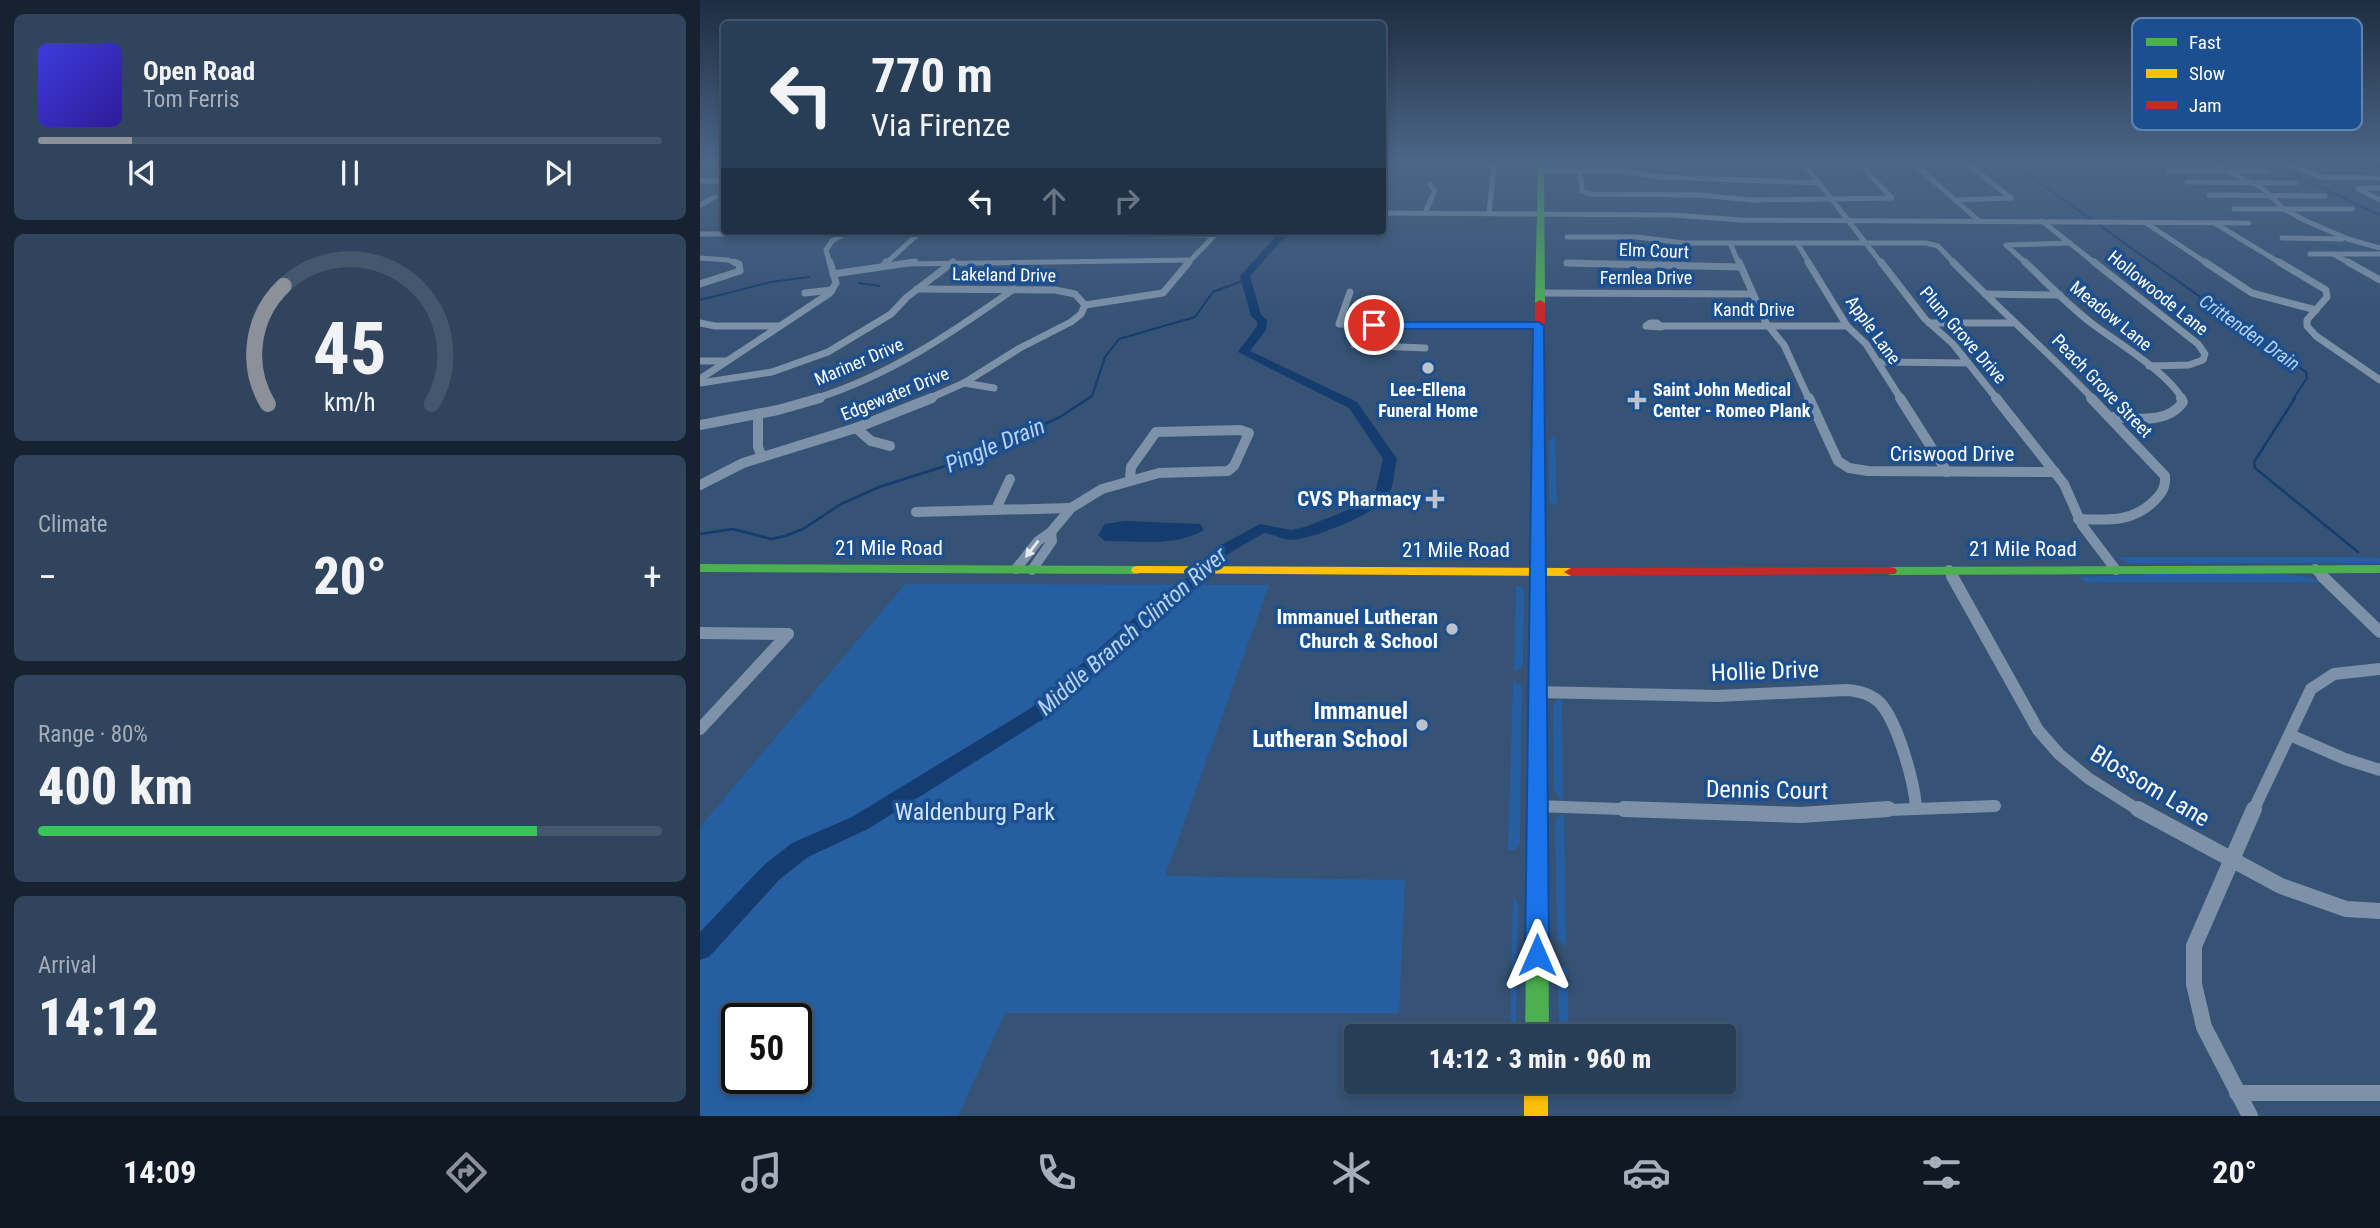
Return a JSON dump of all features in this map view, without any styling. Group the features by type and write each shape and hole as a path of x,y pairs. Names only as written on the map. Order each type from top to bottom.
{"main road":[{"path":"1537,1024 1539,214"},
{"name":"21 Mile Road","path":"700,569 2380,569"},
{"path":"1536,1094 1536,1116"}],"street":[{"name":"Plum Grove Drive","path":"1843,212 1929,323 1949,339 2055,472 2064,484 2078,519 2116,570"},
{"path":"1969,212 1978,220"},
{"path":"2290,212 2348,239 2380,248"},
{"path":"2298,212 2323,229"},
{"path":"1386,213 1673,215 1748,220 2249,223"},
{"name":"Hollowoode Lane","path":"2041,220 2198,344 2205,354 2203,360 2195,364 2149,366"},
{"path":"2145,223 2252,293 2316,310"},
{"path":"2213,223 2326,290 2328,295 2307,320 2309,329 2380,380"},
{"path":"700,234 721,234"},
{"path":"700,381 832,290 836,283 826,250 830,243 842,235"},
{"path":"884,265 890,257 915,240 917,235"},
{"path":"1085,305 1161,293 1215,235"},
{"path":"1567,237 1629,237 1678,243 1866,243"},
{"path":"2282,238 2380,239"},
{"path":"1730,243 1768,326"},
{"name":"Apple Lane","path":"1797,243 1847,326 1864,340 1947,471"},
{"name":"Peach Grove Street","path":"1866,243 1934,244 1940,247 2012,323 2039,343 2162,471 2166,485 2146,510 2137,516 2120,520 2078,519"},
{"name":"Meadow Lane","path":"2070,243 2007,245 2090,322 2119,341 2149,366 2180,395 2183,406 2165,416 2111,417"},
{"path":"2310,254 2380,254"},
{"path":"2332,254 2380,280"},
{"path":"700,258 735,262 740,266 738,273 700,284"},
{"path":"833,274 884,265 954,262 1191,260"},
{"path":"700,381 762,374 821,356 888,317 917,289 954,262"},
{"name":"Elm Court","path":"1567,263 1741,267"},
{"name":"Lakeland Drive","path":"917,289 1066,292 1082,298 1085,305"},
{"name":"Mariner Drive","path":"700,425 758,414 837,392 894,368 930,347 1014,289"},
{"path":"805,293 832,290"},
{"path":"1350,292 1339,324 1539,326"},
{"name":"Fernlea Drive","path":"1539,293 1753,294"},
{"path":"1985,295 2060,295"},
{"name":"Edgewater Drive","path":"700,485 733,467 856,428 964,383 1020,348 1075,319 1085,305"},
{"path":"700,323 780,326"},
{"path":"1929,323 2012,323"},
{"name":"Kandt Drive","path":"1661,326 1847,326"},
{"name":"Criswood Drive","path":"1768,326 1784,345 1838,461 1849,468 1868,471 2055,472"},
{"path":"1354,345 1425,348"},
{"path":"700,361 727,361"},
{"path":"1878,362 1968,363"},
{"path":"964,383 994,388"},
{"path":"758,414 758,447 762,457"},
{"path":"856,428 870,441 890,446"},
{"path":"1016,569 1038,541 1051,532 1071,508 1093,493 1130,479 1167,473 1228,471 1234,466 1248,432 1156,432 1131,467 1130,479"},
{"path":"996,509 1010,479"},
{"path":"916,512 1071,508"},
{"path":"1032,570 1052,541 1051,532"},
{"path":"2315,569 2380,632"},
{"name":"Blossom Lane","path":"1949,570 2029,715 2059,754 2105,790 2230,859 2314,899 2346,909 2380,911"},
{"path":"700,633 788,634 700,729"},
{"path":"2250,1116 2204,1027 2197,1004 2192,964 2198,932 2311,689 2318,682 2340,672 2380,669"},
{"name":"Hollie Drive","path":"1537,692 1717,696 1847,690 1861,692 1875,699 1885,711 1915,795 1916,807"},
{"path":"2290,735 2345,759 2380,770"},
{"name":"Dennis Court","path":"1537,806 1801,815 1916,807 1995,806"},
{"path":"2237,1093 2380,1093"}],"green space":[{"path":"1555,436 1557,506 1549,502 1549,440"},
{"path":"2114,557 2355,557 2380,558 2380,563 2131,563"},
{"path":"2268,573 2321,582 2085,582 2080,577"},
{"name":"Waldenburg Park","path":"905,584 1269,585 1165,876 1405,880 1399,1013 1005,1013 958,1116 700,1116 700,827"},
{"path":"1516,586 1521,586 1524,591 1523,666 1514,672"},
{"path":"1513,681 1522,686 1520,842 1516,849 1508,851"},
{"path":"1562,696 1563,801 1554,791 1553,704"},
{"path":"1564,813 1566,947 1557,939 1555,826 1556,819"},
{"path":"1513,898 1518,903 1516,1024 1510,1024"},
{"path":"1567,965 1569,1024 1559,1024 1558,973"}],"shaded area":[{"path":"1125,521 1200,524 1204,530 1181,539 1156,542 1105,541 1098,535 1105,524"}],"waterway":[{"name":"Crittenden Drain","path":"2081,212 2092,220"},
{"path":"2374,212 2380,215"},
{"name":"Crittenden Drain","path":"2099,225 2306,372 2307,378 2293,399"},
{"name":"Middle Branch Clinton River","path":"700,949 772,872 800,850 860,823 1038,713 1140,622 1164,607 1209,567 1222,551 1260,529 1299,534 1339,520 1381,496 1390,459 1353,405 1244,352 1262,326 1262,320 1256,316 1245,276 1282,235"},
{"path":"700,300 771,282 809,277"},
{"name":"Pingle Drain","path":"1087,399 1092,396 1105,357 1119,339 1195,317 1213,292 1245,280"},
{"path":"859,283 879,286"},
{"name":"Pingle Drain","path":"700,534 733,529 771,539 785,536 803,529 841,504 879,487 961,461 1060,417 1089,398"},
{"name":"Crittenden Drain","path":"2295,398 2254,462 2255,468 2358,552"}],"traffic: fast":[{"path":"1540,303 1541,212"},
{"path":"1537,1024 1539,551"},
{"path":"700,568 1138,570"},
{"path":"1890,571 2380,569"}],"traffic: slow":[{"path":"1138,570 1571,572"},
{"path":"1536,1094 1536,1116"}],"traffic: jam":[{"path":"1539,551 1540,303"},
{"path":"1571,572 1890,571"}],"place":[{"name":"Lee-Ellena Funeral Home","path":"1428,368"},
{"name":"Saint John Medical Center - Romeo Plank","path":"1637,400"},
{"name":"CVS Pharmacy","path":"1435,499"},
{"name":"Immanuel Lutheran Church & School","path":"1452,629"},
{"name":"Immanuel Lutheran School","path":"1422,725"}],"route":[{"path":"1374,325 1539,326 1537,955"}]}
